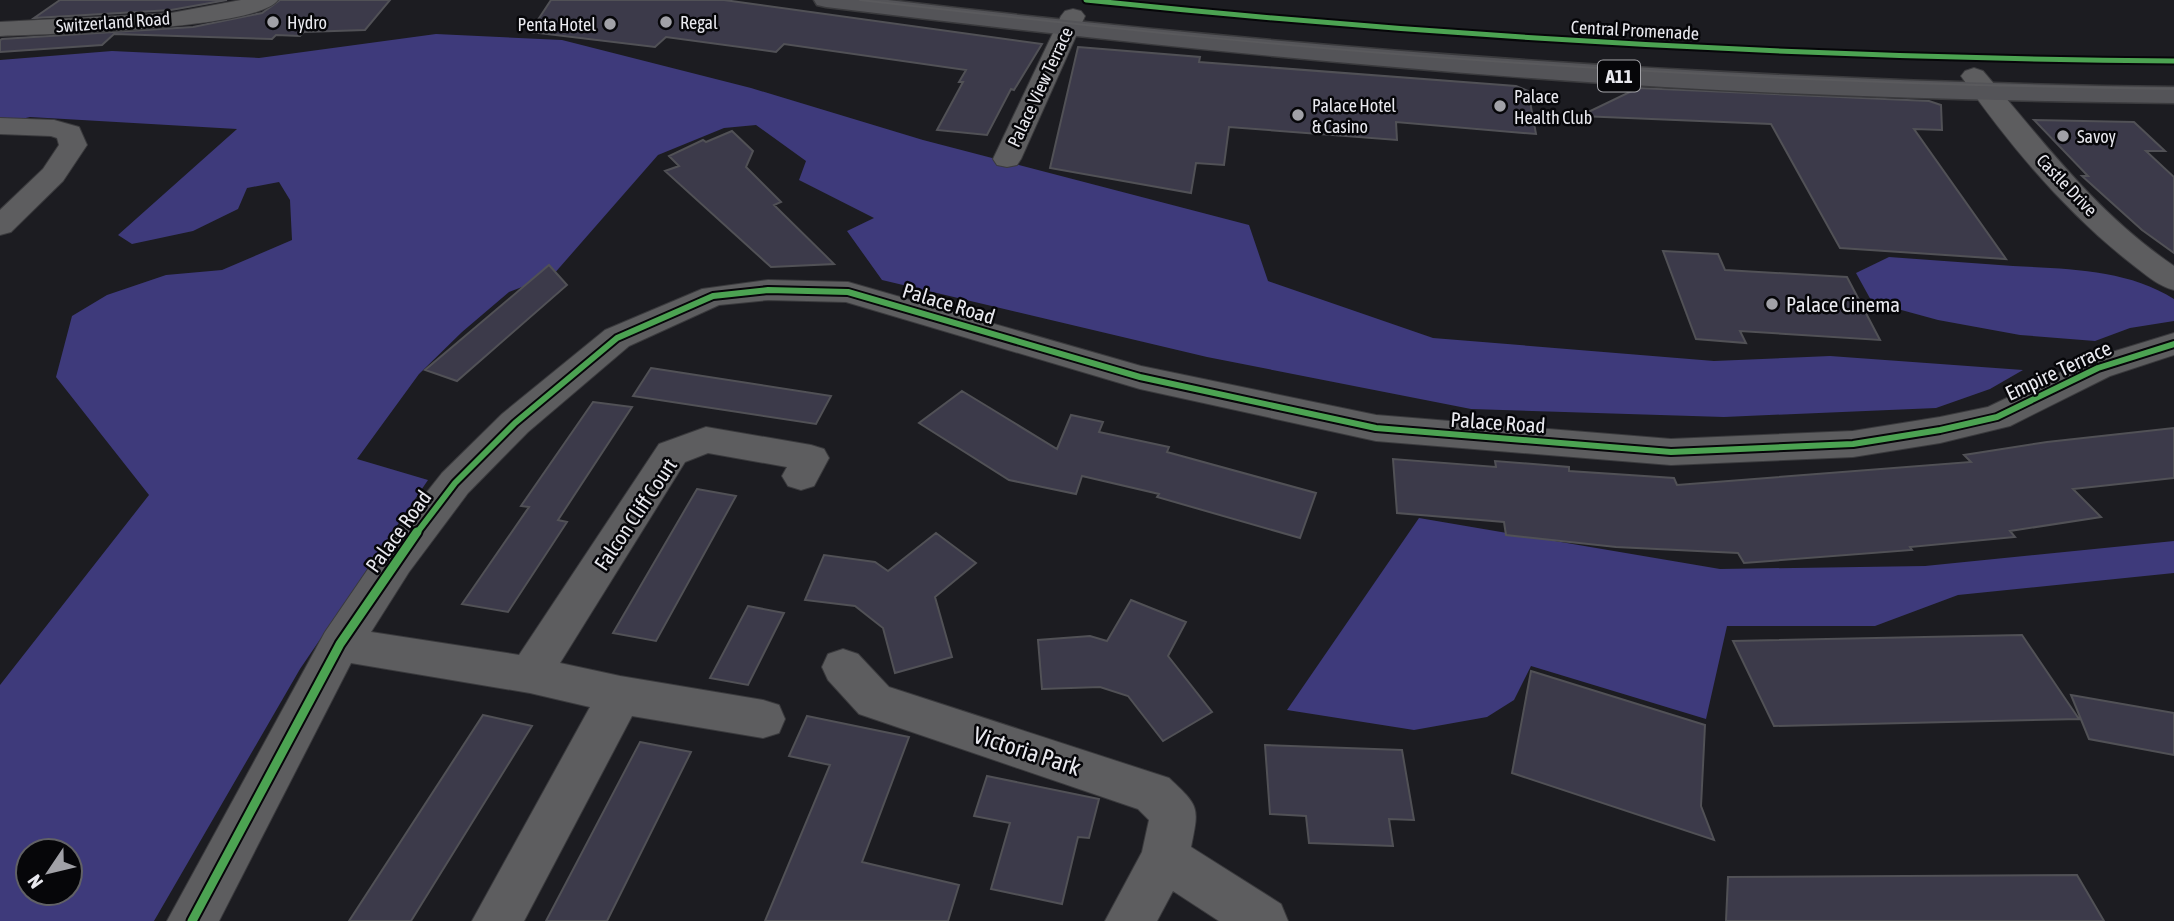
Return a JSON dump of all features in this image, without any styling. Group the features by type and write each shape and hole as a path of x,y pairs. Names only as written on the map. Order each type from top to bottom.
{"main road":[{"name":"A11","path":"826,0 1070,23 1320,55 1547,72 1692,81 1981,85 2174,94"},
{"name":"A11","path":"933,0 1070,23"},
{"name":"A11","path":"1981,85 2174,79"}],"street":[{"name":"Switzerland Road","path":"0,29 159,20 211,14 266,0"},
{"name":"Palace View Terrace","path":"1007,159 1070,23"},
{"name":"Castle Drive","path":"1981,85 2043,162 2080,200 2116,234 2174,280"},
{"path":"0,226 53,175 74,145 69,133 54,128 2,126"},
{"name":"Palace Road","path":"192,921 340,644 395,561 455,483 515,423 617,338 713,296 768,290 848,292 1140,377 1376,428 1671,452 1853,444 1940,430 1997,417"},
{"name":"Empire Terrace","path":"1997,417 2098,368 2174,344"},
{"name":"Falcon Cliff Court","path":"530,675 672,453 706,440 811,458 801,476"},
{"path":"340,644 530,675 620,695 763,719"},
{"name":"Victoria Park","path":"843,667 874,701 1153,793 1174,813 1165,858 1130,921"},
{"path":"497,921 620,695"},
{"path":"1165,858 1263,921"}],"shaded area":[{"path":"436,34 562,40 751,88 923,140 1249,225 1268,281 1433,338 1714,361 1830,356 2023,370 1990,389 1936,408 1724,417 1471,409 1207,357 882,280 847,231 874,218 799,180 806,161 756,125 724,128 658,155 553,275 509,292 419,374 357,459 428,480 300,669 154,921 0,921 0,685 149,495 56,377 72,316 107,295 166,275 222,270 292,240 290,200 279,182 247,188 238,209 193,231 132,244 118,235 237,129 30,117 0,124 0,60 112,51 259,58"},
{"path":"1889,257 2075,270 2117,276 2156,289 2174,299 2174,321 2130,328 2095,341 2020,335 1938,320 1872,302 1856,273"},
{"path":"1419,518 1720,569 1925,566 2174,541 2174,573 1958,595 1875,626 1727,626 1706,719 1531,666 1514,700 1487,717 1414,730 1287,710"}],"building":[{"path":"60,0 227,0 171,10 34,18"},
{"path":"280,0 390,0 365,30 304,32 300,36 276,35 272,39 114,34 102,45 0,52 2,39 193,27 262,13"},
{"path":"551,0 724,0 1042,44 1014,90 1011,89 987,135 937,130 963,82 959,82 966,70 784,44 776,52 666,37 655,47 530,32"},
{"name":"Palace Hotel & Casino","path":"1078,47 1200,57 1199,62 1516,86 1528,91 1536,134 1396,122 1397,140 1229,127 1224,165 1196,163 1191,193 1050,168"},
{"path":"1638,88 1929,101 1941,105 1942,130 1914,129 2006,259 1840,248 1771,124 1580,116"},
{"path":"2034,120 2134,122 2165,151 2146,151 2174,177 2174,253 2142,230 2082,176 2088,176"},
{"path":"732,131 753,151 746,167 781,202 774,205 834,264 771,267 665,171 679,166 669,156 703,140 706,142"},
{"name":"Palace Cinema","path":"1663,251 1718,254 1725,270 1847,277 1880,340 1740,331 1746,343 1696,339"},
{"path":"549,265 567,285 457,381 425,370"},
{"path":"651,368 831,396 816,424 633,396"},
{"path":"962,391 1057,449 1071,415 1103,422 1099,432 1169,447 1167,452 1316,493 1300,538 1157,497 1159,494 1082,476 1076,494 1009,480 919,423"},
{"path":"593,402 632,407 558,520 567,522 508,612 462,604 529,507 521,506"},
{"path":"2174,428 2174,478 2073,489 2101,517 2010,531 2015,537 1910,547 1912,550 1744,563 1738,553 1616,547 1506,535 1504,522 1397,513 1393,459 1496,467 1495,461 1569,467 1569,471 1674,478 1677,485 1971,462 1964,455 2047,442"},
{"path":"697,489 736,496 656,641 613,633"},
{"path":"936,533 976,563 935,597 952,657 895,673 883,628 855,606 805,600 824,555 875,562 888,571"},
{"path":"1131,600 1186,622 1168,656 1212,712 1163,741 1128,696 1100,687 1042,689 1038,640 1090,636 1107,641"},
{"path":"748,606 784,613 748,685 710,678"},
{"path":"2022,635 2079,719 1774,726 1733,641"},
{"path":"1531,671 1705,725 1701,806 1714,840 1512,773"},
{"path":"2071,695 2174,713 2174,755 2089,739"},
{"path":"483,715 532,726 411,921 349,921"},
{"path":"807,716 909,737 862,862 959,885 948,921 765,921 830,765 789,756"},
{"path":"640,742 691,752 607,921 546,921"},
{"path":"1265,745 1402,750 1414,820 1389,819 1393,846 1309,843 1306,816 1270,814"},
{"path":"987,776 1099,799 1089,838 1078,837 1062,904 991,889 1010,823 974,816"},
{"path":"2077,875 2104,921 1726,921 1728,877"}],"tram line":[{"path":"860,0 1272,44 1519,63 1846,80 2174,89"}],"cycle path":[{"name":"Central Promenade","path":"1086,0 1358,26 1629,45 1901,57 2174,61"},
{"path":"192,921 340,644 395,561 455,483 515,423 617,338 713,296 768,290 848,292 1140,377 1376,428 1671,452 1853,444 1940,430 1997,417 2098,368 2174,344"}],"place":[{"name":"Hydro","path":"273,22"},
{"name":"Regal","path":"666,22"},
{"name":"Penta Hotel","path":"610,24"},
{"name":"Palace Health Club","path":"1500,106"},
{"name":"Palace Hotel & Casino","path":"1298,115"},
{"name":"Savoy","path":"2063,136"},
{"name":"Palace Cinema","path":"1772,304"}]}
